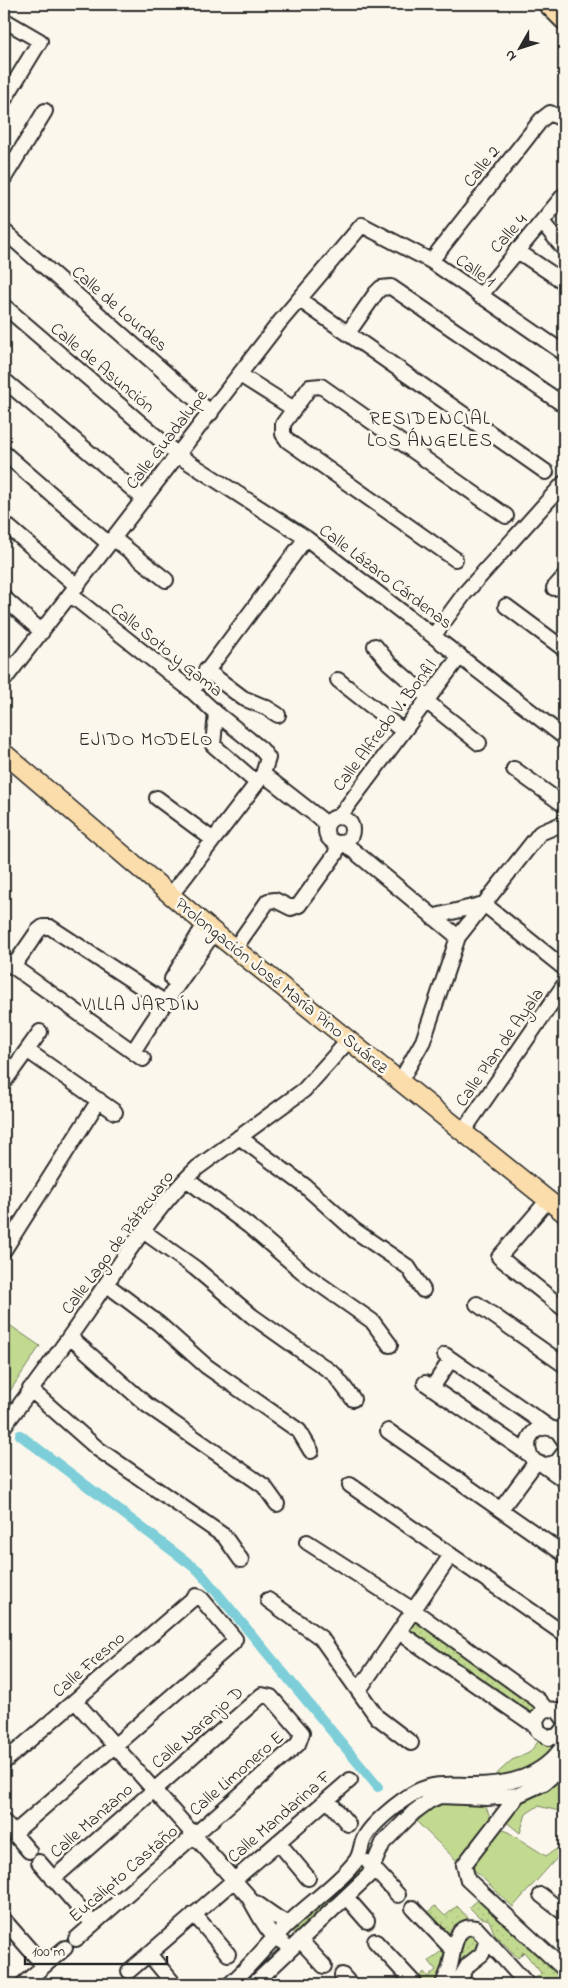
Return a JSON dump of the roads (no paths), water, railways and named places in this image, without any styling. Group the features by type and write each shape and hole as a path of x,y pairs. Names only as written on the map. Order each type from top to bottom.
{"highway":[{"path":"549,4 564,19"},
{"path":"557,4 564,12"}],"main road":[{"name":"Prolongación José María Pino Suárez","path":"4,753 170,896 348,1041 464,1130 564,1213"}],"street":[{"path":"4,20 40,41 4,99"},
{"path":"4,178 45,111"},
{"name":"Calle 2","path":"431,261 540,120 550,113 563,115"},
{"name":"Calle 4","path":"480,296 516,250 543,223 564,195"},
{"path":"543,223 564,249"},
{"name":"Calle 1","path":"362,225 431,261 564,353"},
{"name":"Calle Guadalupe","path":"5,675 74,591 279,323 362,225"},
{"name":"Calle de Lourdes","path":"4,231 211,413"},
{"path":"516,250 564,282"},
{"path":"348,333 376,293 386,286 391,287 564,405"},
{"path":"300,300 546,472"},
{"name":"Calle de Asunción","path":"4,306 178,456"},
{"path":"240,375 294,409"},
{"path":"4,380 144,499"},
{"path":"455,559 288,441 283,434 283,424 310,387 321,386 506,516"},
{"path":"4,453 111,541 166,580"},
{"name":"Calle Lázaro Cárdenas","path":"178,456 306,538 564,737"},
{"path":"434,635 465,593 564,483"},
{"name":"Calle Soto y Gama","path":"4,523 74,591 216,713 213,745 260,779 333,821"},
{"path":"192,691 306,538"},
{"path":"554,588 564,577"},
{"path":"4,598 42,632"},
{"path":"506,606 564,649"},
{"path":"375,646 389,663 427,699 479,743"},
{"name":"Calle Alfredo V. Bonfil","path":"333,821 460,656"},
{"path":"206,670 243,698 278,715"},
{"path":"338,680 403,731"},
{"path":"170,896 260,779 268,758 261,749 216,713"},
{"path":"514,769 564,805"},
{"path":"157,798 212,839"},
{"path":"333,821 349,822 351,828 348,839 341,842 334,842 327,834 333,821"},
{"path":"400,1080 423,1041 458,937 540,833 563,825"},
{"path":"341,842 458,937"},
{"path":"235,948 268,901 275,900 291,908 299,904 335,855 341,842"},
{"path":"432,917 484,904"},
{"path":"484,904 564,968"},
{"path":"163,1001 50,927 42,927 9,964 138,1056 163,1001 210,928"},
{"name":"Calle Plan de Ayala","path":"464,1130 564,985"},
{"path":"4,1082 40,1032"},
{"name":"Calle Lago de Pátzcuaro","path":"4,1426 70,1337 143,1231 186,1179 239,1137 309,1086 348,1041"},
{"path":"28,1051 115,1112"},
{"path":"4,1250 98,1100"},
{"path":"239,1137 305,1186 354,1230 408,1267 423,1290"},
{"path":"186,1179 249,1226 305,1274 372,1321 390,1345"},
{"path":"548,1200 499,1257 564,1309"},
{"path":"143,1231 195,1268 252,1316 334,1374 352,1398"},
{"path":"106,1284 159,1324 206,1366 299,1431 311,1451"},
{"path":"477,1304 564,1364"},
{"path":"70,1337 147,1405 264,1486 277,1504"},
{"path":"560,1432 448,1357 428,1386 564,1480"},
{"path":"30,1389 98,1449 224,1536 241,1560"},
{"path":"536,1461 528,1447 529,1439 534,1432 542,1428 560,1432"},
{"path":"388,1431 564,1554"},
{"path":"536,1461 557,1462 564,1453"},
{"path":"501,1509 536,1461"},
{"path":"350,1485 564,1634"},
{"path":"308,1542 413,1610 538,1700 546,1709 558,1711 564,1719"},
{"path":"359,1690 451,1555"},
{"name":"Calle Fresno","path":"4,1762 198,1597 233,1635 234,1643 115,1746"},
{"path":"268,1600 321,1638 382,1722 411,1744"},
{"path":"230,1984 289,1923 354,1863 360,1854 363,1840 370,1829 418,1791 444,1783 509,1783 541,1769 553,1760 563,1748 541,1734 536,1727 399,1632"},
{"name":"Calle Limonero E","path":"194,1835 298,1744 302,1738 299,1730 271,1697 265,1694"},
{"name":"Calle Naranjo D","path":"154,1790 265,1694"},
{"path":"75,1700 248,1896 275,1938 297,1944 324,1966"},
{"path":"536,1727 538,1716 546,1709"},
{"path":"549,1738 557,1736 564,1728"},
{"path":"14,1833 115,1746"},
{"path":"254,1984 346,1898 374,1867 383,1843 414,1812 429,1801 440,1796 487,1798 518,1795 544,1783 564,1766"},
{"name":"Calle Mandarina F","path":"129,1971 350,1780"},
{"name":"Calle Manzano","path":"53,1879 154,1790"},
{"path":"518,1795 464,1865 464,1873 468,1880 539,1948 564,1969"},
{"path":"328,1800 348,1824"},
{"path":"4,1822 29,1851"},
{"name":"Eucalipto Castaño","path":"76,1939 194,1835"},
{"path":"278,1842 308,1878"},
{"path":"360,1854 398,1895"},
{"path":"39,1862 93,1924"},
{"path":"541,1895 564,1914"},
{"path":"248,1896 270,1914 289,1923"},
{"path":"346,1898 367,1921"},
{"path":"413,1908 453,1950"},
{"path":"194,1914 228,1954"},
{"path":"4,1920 44,1966"},
{"path":"442,1984 450,1968 456,1938 461,1931 468,1928 476,1928 527,1984"},
{"path":"456,1984 468,1965 482,1954 487,1940"},
{"path":"375,1941 415,1984"},
{"name":"Eucalipto Castaño","path":"23,1984 65,1948"},
{"path":"149,1954 174,1984"}],"waterway":[{"path":"20,1435 199,1571 378,1787"}],"district":[{"name":"RESIDENCIAL LOS ÁNGELES","path":"430,428"},
{"name":"EJIDO MODELO","path":"146,738"},
{"name":"VILLA JARDÍN","path":"141,1003"}]}
